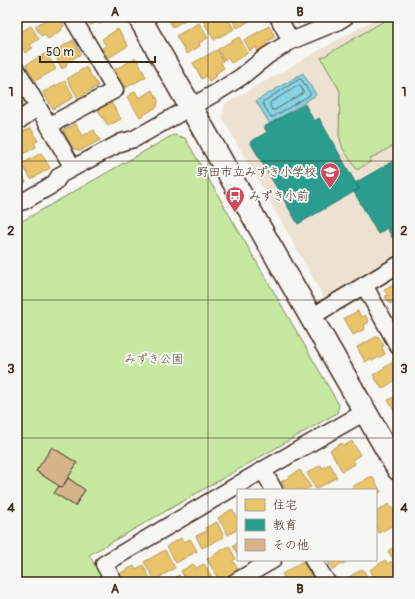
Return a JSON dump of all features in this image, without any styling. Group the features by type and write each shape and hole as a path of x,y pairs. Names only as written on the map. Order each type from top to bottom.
{"street":[{"path":"50,126 115,90 72,17"},
{"path":"139,17 398,469"},
{"path":"278,17 291,41"},
{"path":"17,203 24,201 54,184 60,175 122,142 134,139 190,107 240,77 267,56 291,41 337,22 345,17"},
{"path":"17,70 73,168"},
{"path":"17,122 38,107"},
{"path":"311,316 398,265"},
{"path":"364,285 398,346"},
{"path":"114,582 104,564 262,470 365,412"},
{"path":"262,470 273,489"},
{"path":"235,582 271,561"},
{"path":"314,561 326,582"}],"shaded area":[{"name":"野田市立みずき小学校","path":"378,17 398,17 398,260 326,301 222,117 225,104"}],"green space":[{"path":"391,17 398,17 398,143 370,159 370,162 357,170 343,149 339,135 340,91 321,58"},
{"name":"みずき公園","path":"173,135 185,138 339,405 337,413 89,555 105,582 23,582 17,572 17,224"}],"water":[{"path":"303,73 316,95 270,124 256,101"}],"building: 住宅":[{"path":"51,17 59,17 64,26 61,28 62,30 48,39 45,34 41,36 35,26"},
{"path":"86,17 111,18 99,24 98,21 91,25"},
{"path":"167,17 190,17 173,27"},
{"path":"206,17 227,17 234,29 214,40 202,19"},
{"path":"230,17 257,17 237,28"},
{"path":"287,17 309,17 298,24 296,21 290,24"},
{"path":"199,23 208,38 199,43 200,46 187,54 176,36"},
{"path":"31,26 39,39 30,45 33,48 25,53 21,45 17,48 17,34"},
{"path":"269,26 275,37 266,42 268,46 258,52 256,47 250,51 244,40"},
{"path":"118,29 128,46 108,58 102,48 106,46 102,39"},
{"path":"239,37 248,53 231,63 228,58 224,60 218,49"},
{"path":"73,40 81,54 66,63 67,66 62,69 53,52"},
{"path":"217,50 223,61 221,63 224,68 215,74 217,76 209,81 206,76 202,79 193,63"},
{"path":"46,53 56,69 35,81 26,65 39,57 40,60 43,58 41,56"},
{"path":"136,58 146,77 125,88 122,83 120,85 112,71"},
{"path":"86,67 98,86 78,98 67,79"},
{"path":"65,81 74,97 53,109 43,92"},
{"path":"152,90 158,100 157,107 140,117 127,97 135,91 139,98"},
{"path":"21,92 26,101 21,103 24,108 17,112 17,93 18,94"},
{"path":"111,102 121,119 108,126 98,110"},
{"path":"76,124 82,136 94,130 100,140 80,151 73,148 63,130"},
{"path":"31,128 38,141 34,143 36,147 17,157 17,135"},
{"path":"41,153 50,168 31,179 22,164"},
{"path":"17,166 26,182 20,185 19,183 17,185"},
{"path":"394,284 396,288 398,287 398,300 390,304 385,296 388,295 384,290"},
{"path":"358,311 361,317 365,315 369,322 364,325 365,329 353,335 344,318"},
{"path":"378,336 384,346 382,347 385,354 372,361 371,359 365,362 357,347"},
{"path":"393,362 398,369 398,378 382,389 373,375"},
{"path":"398,395 398,412 396,414 388,400"},
{"path":"352,441 360,455 353,459 355,464 342,471 330,450 342,443 344,446"},
{"path":"330,464 337,477 316,489 307,473 321,465 322,468"},
{"path":"300,470 311,487 307,489 285,489 281,482"},
{"path":"372,476 381,492 377,494 377,489 353,489 352,487"},
{"path":"389,504 398,517 395,519 397,523 379,533 377,530 377,511"},
{"path":"232,509 237,516 237,530 228,535 218,518"},
{"path":"217,522 224,537 202,548 196,536 207,531 205,528"},
{"path":"181,538 184,542 190,539 197,551 176,563 167,546"},
{"path":"398,541 398,567 388,551 395,546 393,543"},
{"path":"237,544 237,553 233,546"},
{"path":"229,546 236,559 233,561 239,571 220,582 207,559"},
{"path":"165,550 175,568 155,580 144,562"},
{"path":"385,560 388,564 391,561 398,572 398,582 395,579 390,582 377,582 370,570"},
{"path":"303,561 311,575 302,580 304,582 287,582 282,574"},
{"path":"328,561 347,561 333,570"},
{"path":"193,564 196,568 204,564 215,582 187,582 181,571"},
{"path":"143,565 152,582 124,582 119,574 134,566 136,569"},
{"path":"363,569 370,582 340,582"},
{"path":"179,575 183,582 167,582"}],"building: 教育":[{"path":"305,104 314,121 319,118 359,189 298,224 250,142 267,132 264,127"},
{"path":"398,158 398,248 387,228 378,234 354,192 359,189 355,183"}],"building: その他":[{"path":"52,447 77,463 62,488 36,471"},
{"path":"68,478 85,490 75,506 54,493 59,486 62,488"}],"place":[{"name":"野田市立みずき小学校","path":"330,189"},
{"name":"みずき小前","path":"235,213"}]}
